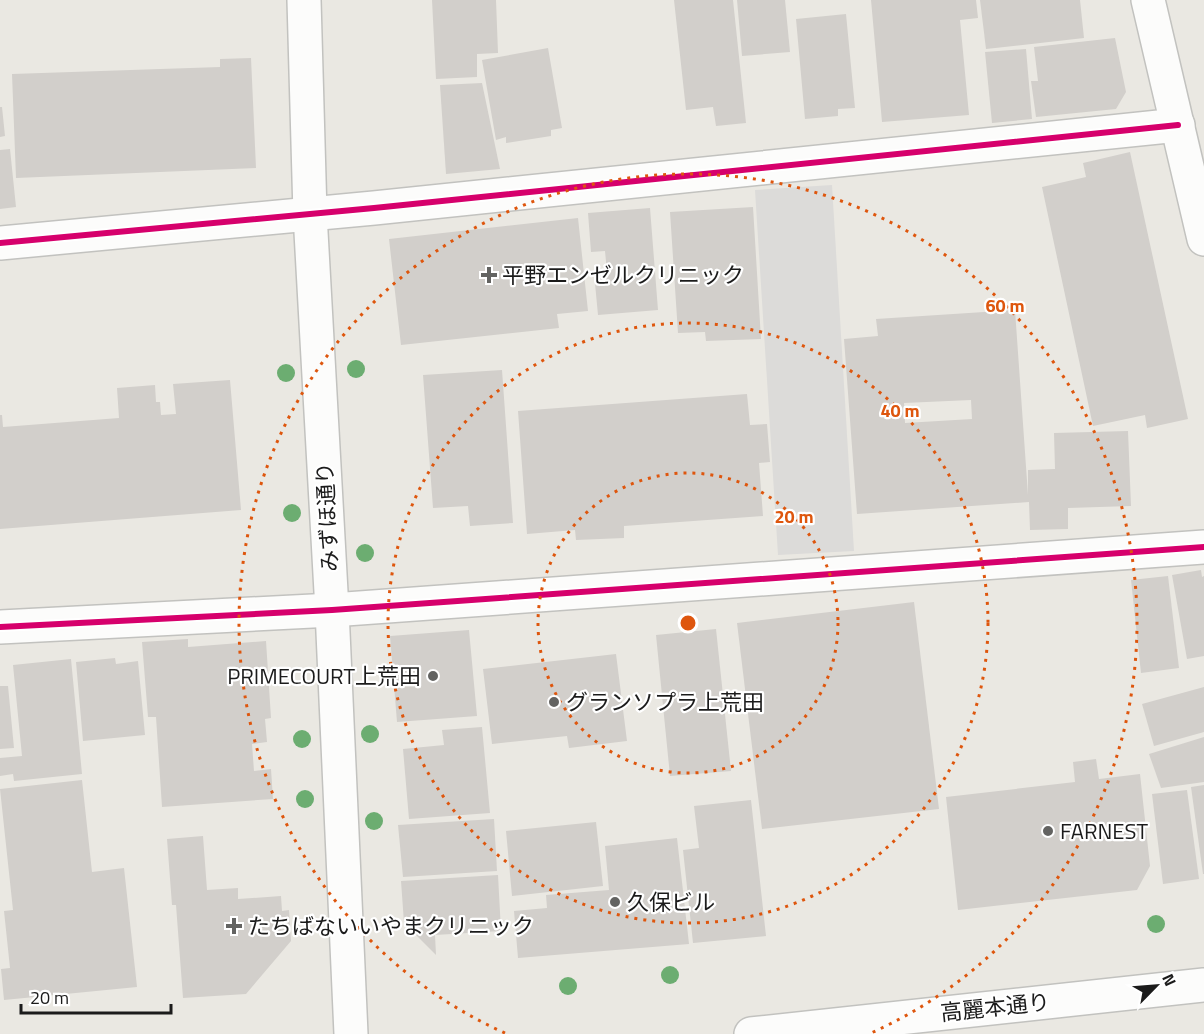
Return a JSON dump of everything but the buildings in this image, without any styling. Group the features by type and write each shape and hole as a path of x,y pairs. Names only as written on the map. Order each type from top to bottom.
{"street":[{"name":"みずほ通り","path":"304,0 310,214 332,610 351,1034"},
{"path":"1148,0 1204,238"},
{"path":"0,243 310,214 1178,125"},
{"path":"0,627 332,610 1204,547"},
{"name":"高麗本通り","path":"751,1034 869,1027 1204,985"}],"shaded area":[{"path":"832,185 854,551 778,555 755,190"}],"cycle path":[{"path":"0,243 374,208 1178,125"},
{"path":"0,627 332,610 1204,547"}],"place":[{"name":"平野エンゼルクリニック","path":"489,275"},
{"name":"PRIMECOURT上荒田","path":"433,676"},
{"name":"グランソプラ上荒田","path":"554,702"},
{"name":"FARNEST","path":"1048,831"},
{"name":"久保ビル","path":"615,902"},
{"name":"たちばないいやまクリニック","path":"234,926"}]}
